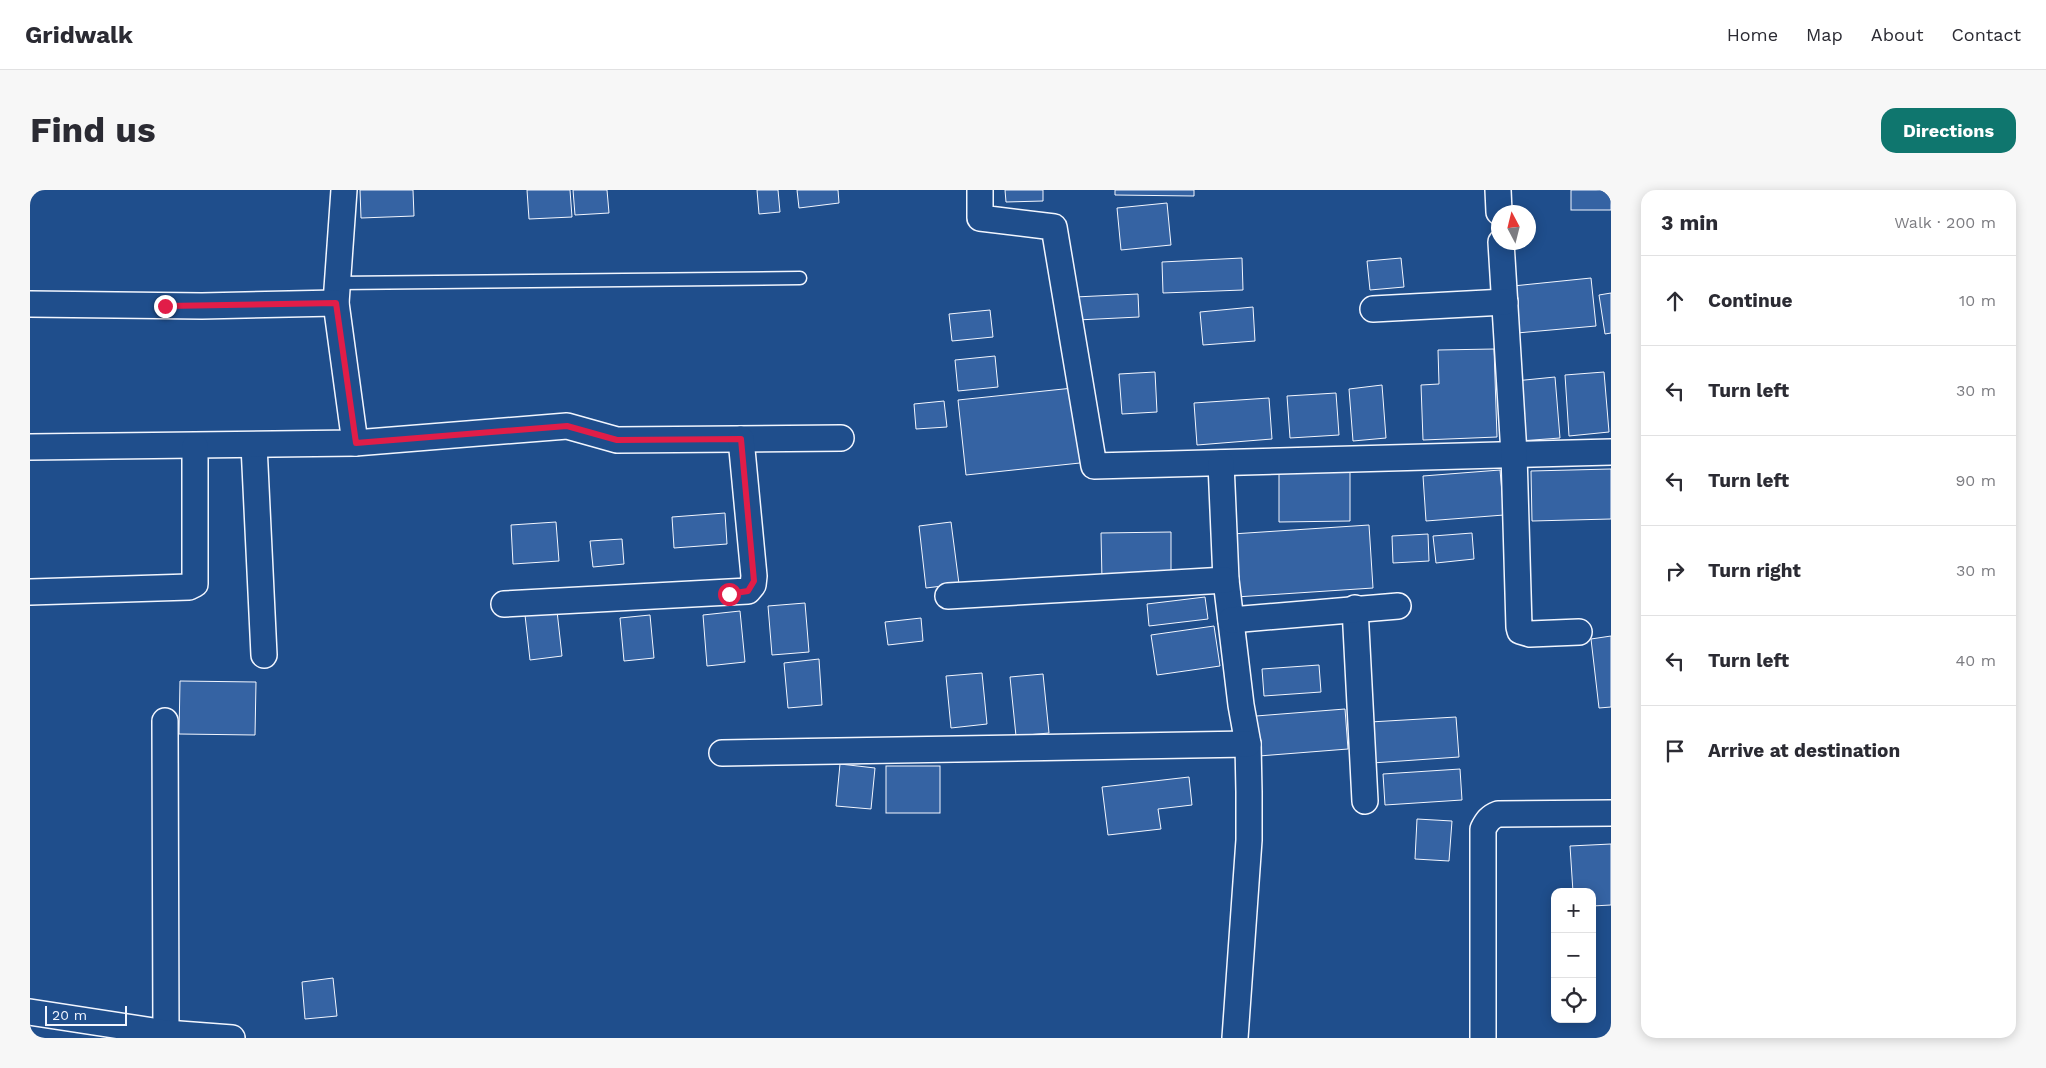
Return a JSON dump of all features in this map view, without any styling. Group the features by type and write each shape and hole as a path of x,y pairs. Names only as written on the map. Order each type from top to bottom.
{"street":[{"path":"344,190 337,293 356,443"},
{"path":"980,190 980,218 1054,226 1094,466 1611,452"},
{"path":"1498,190 1499,205"},
{"path":"1502,250 1514,454 1520,631 1530,634 1580,632"},
{"path":"30,304 202,306 337,293"},
{"path":"1373,309 1505,302"},
{"path":"30,447 356,443 567,426 617,440 841,438"},
{"path":"504,604 736,594 748,591 753,585 754,576 741,439"},
{"path":"254,445 264,655"},
{"path":"30,592 189,587 195,584 195,446"},
{"path":"1221,463 1226,580 1248,744 1248,840 1235,1038"},
{"path":"948,596 1226,580"},
{"path":"1231,620 1354,608 1398,606"},
{"path":"1354,608 1365,801"},
{"path":"165,721 166,1036"},
{"path":"722,753 1248,744"},
{"path":"1483,1038 1483,829 1486,822 1498,814 1611,813"},
{"path":"30,1012 166,1036 230,1038"}],"lane":[{"path":"337,293 800,278"}],"building":[{"path":"360,190 413,190 414,216 361,218"},
{"path":"527,190 570,190 572,217 529,219"},
{"path":"573,190 607,190 609,213 575,215"},
{"path":"757,190 778,190 780,212 759,214"},
{"path":"797,190 838,190 839,203 799,208"},
{"path":"1005,190 1043,190 1043,201 1006,202"},
{"path":"1115,190 1194,190 1194,196 1115,195"},
{"path":"1571,190 1611,190 1611,210 1571,210"},
{"path":"1167,203 1171,245 1121,250 1117,208"},
{"path":"1242,258 1243,290 1163,293 1162,262"},
{"path":"1401,258 1404,287 1370,290 1367,261"},
{"path":"1591,278 1596,326 1517,333 1513,286"},
{"path":"1611,293 1611,333 1605,334 1599,295"},
{"path":"1138,294 1139,317 1077,320 1075,297"},
{"path":"1253,307 1255,341 1203,345 1200,312"},
{"path":"990,310 993,337 952,341 949,314"},
{"path":"1494,349 1497,437 1423,440 1421,385 1439,384 1438,350"},
{"path":"995,356 998,387 958,391 955,360"},
{"path":"1155,372 1157,412 1122,414 1119,374"},
{"path":"1604,372 1609,432 1569,436 1565,375"},
{"path":"1555,377 1560,438 1520,441 1515,381"},
{"path":"1382,385 1386,438 1353,441 1349,389"},
{"path":"1073,388 1080,463 966,475 958,400"},
{"path":"1336,393 1339,435 1290,438 1287,396"},
{"path":"1269,398 1272,439 1197,445 1194,403"},
{"path":"944,401 947,427 916,429 914,404"},
{"path":"1611,469 1611,519 1532,521 1531,471"},
{"path":"1279,470 1350,470 1350,521 1279,522"},
{"path":"1500,470 1504,515 1426,521 1423,476"},
{"path":"725,513 727,544 674,548 672,517"},
{"path":"556,522 559,561 513,564 511,525"},
{"path":"951,522 959,584 926,588 919,526"},
{"path":"1369,525 1373,588 1236,597 1232,534"},
{"path":"1171,532 1171,580 1102,580 1101,533"},
{"path":"1472,533 1474,559 1436,563 1433,536"},
{"path":"1428,534 1429,561 1393,563 1392,536"},
{"path":"622,539 624,564 593,567 590,541"},
{"path":"1205,597 1208,619 1149,626 1147,604"},
{"path":"805,603 809,652 772,655 768,606"},
{"path":"557,611 562,656 530,660 525,615"},
{"path":"740,611 745,662 707,666 703,615"},
{"path":"650,615 654,658 624,661 620,618"},
{"path":"921,618 923,641 888,645 885,622"},
{"path":"1214,626 1220,666 1157,675 1151,635"},
{"path":"1611,636 1611,707 1599,708 1591,639"},
{"path":"819,659 822,705 788,708 784,663"},
{"path":"1319,665 1321,692 1264,696 1262,669"},
{"path":"982,673 987,724 951,728 946,676"},
{"path":"1043,674 1049,733 1016,736 1010,677"},
{"path":"180,681 256,682 255,735 179,734"},
{"path":"1345,709 1348,749 1259,756 1256,716"},
{"path":"1456,717 1459,757 1372,763 1370,722"},
{"path":"840,764 875,768 871,809 836,806"},
{"path":"886,766 940,766 940,813 886,813"},
{"path":"1460,769 1462,800 1385,805 1383,774"},
{"path":"1189,777 1192,805 1158,809 1161,829 1108,835 1102,787"},
{"path":"1417,819 1452,821 1449,861 1415,859"},
{"path":"1611,844 1611,905 1596,906 1596,888 1573,888 1570,846"},
{"path":"333,978 337,1016 305,1019 302,982"}],"route":[{"path":"165,306 336,303 356,443 567,426 617,440 741,439 754,581 748,591 729,594"}]}
